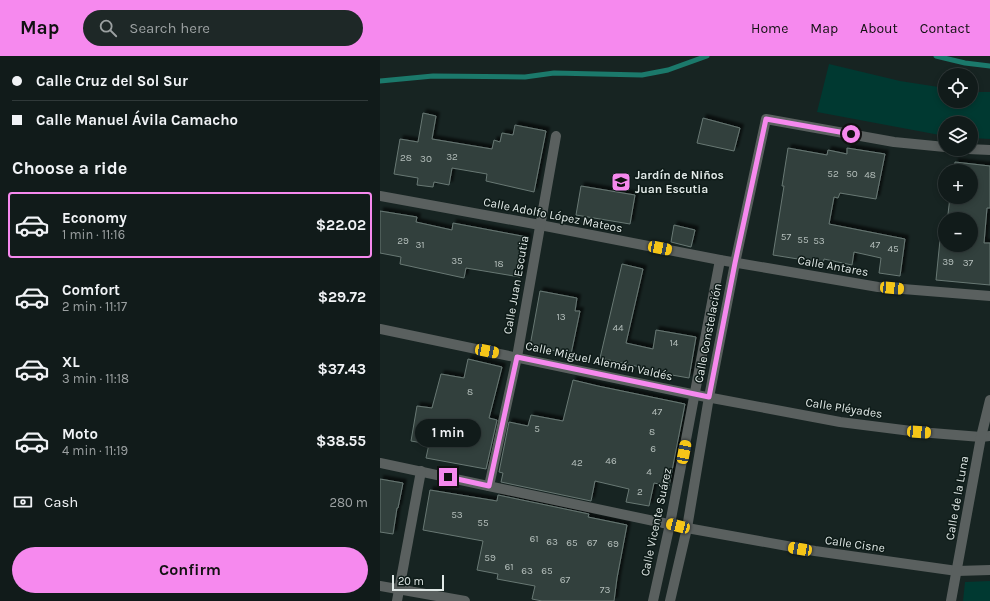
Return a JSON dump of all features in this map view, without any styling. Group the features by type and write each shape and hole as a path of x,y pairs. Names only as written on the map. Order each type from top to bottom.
{"street":[{"name":"Calle Constelación","path":"670,601 687,528 709,397 735,263 766,119 894,142 938,146"},
{"name":"Calle Juan Escutia","path":"489,486 517,357 556,136"},
{"path":"978,149 990,150"},
{"name":"Calle Adolfo López Mateos","path":"380,196 720,260"},
{"name":"Calle Antares","path":"720,260 878,287 990,296"},
{"name":"Calle Vicente Suárez","path":"653,601 696,395 720,260"},
{"name":"Calle Miguel Alemán Valdés","path":"380,329 696,395"},
{"name":"Calle Pléyades","path":"696,395 840,422 919,432 985,437"},
{"name":"Calle de la Luna","path":"951,601 985,437 990,400"},
{"name":"Calle Cisne","path":"380,463 687,528 814,551 957,571 990,570"},
{"path":"397,601 421,471"},
{"path":"380,586 465,601"}],"green space":[{"path":"829,64 900,81 938,87 938,108 978,108 978,92 990,92 990,139 978,138 978,116 938,116 938,135 817,112"},
{"path":"990,581 990,601 963,601 965,582"}],"building":[{"path":"423,113 436,116 432,139 492,149 494,140 500,142 502,133 513,135 515,125 546,131 534,192 486,181 487,174 452,168 449,185 434,182 433,187 417,185 418,178 394,174 400,139 418,142"},
{"path":"703,118 740,128 734,151 697,143"},
{"path":"788,148 827,155 828,150 847,154 847,148 885,154 876,199 840,193 838,198 834,197 829,224 905,239 900,276 879,273 881,258 854,252 852,265 824,259 823,263 773,255 784,186 782,186"},
{"path":"955,162 972,164 955,164"},
{"path":"978,165 990,166 990,208 987,208 984,243 990,243 990,285 936,280 939,252 978,252 978,212 948,212 949,204 978,204"},
{"path":"581,186 635,195 630,224 576,215"},
{"path":"380,211 417,217 416,222 452,230 453,223 527,237 520,277 466,268 464,278 400,264 401,257 380,253"},
{"path":"674,225 695,230 691,247 671,242"},
{"path":"622,264 643,269 626,343 653,349 656,330 696,337 689,378 649,371 649,369 600,358"},
{"path":"540,291 577,298 575,311 580,311 571,354 530,346"},
{"path":"468,359 502,367 489,418 497,420 486,469 426,458 429,444 411,441 417,406 432,408 441,374 464,378"},
{"path":"573,380 685,404 669,486 654,483 649,506 626,502 629,489 595,481 591,501 501,482 503,473 499,472 509,422 528,426 531,415 563,421"},
{"path":"380,479 403,483 393,534 380,532"},
{"path":"430,490 497,501 498,495 589,514 588,517 627,525 614,601 542,601 532,599 535,586 497,579 498,574 477,570 483,541 423,530"}],"waterway":[{"path":"380,81 433,76 525,77 554,73 642,75 668,70 707,56"},
{"path":"936,56 965,63 990,66"}],"place":[{"name":"Jardín de Niños Juan Escutia","path":"621,182"}],"route":[{"path":"448,477 489,486 517,357 709,397 735,263 766,119 851,134"}]}
